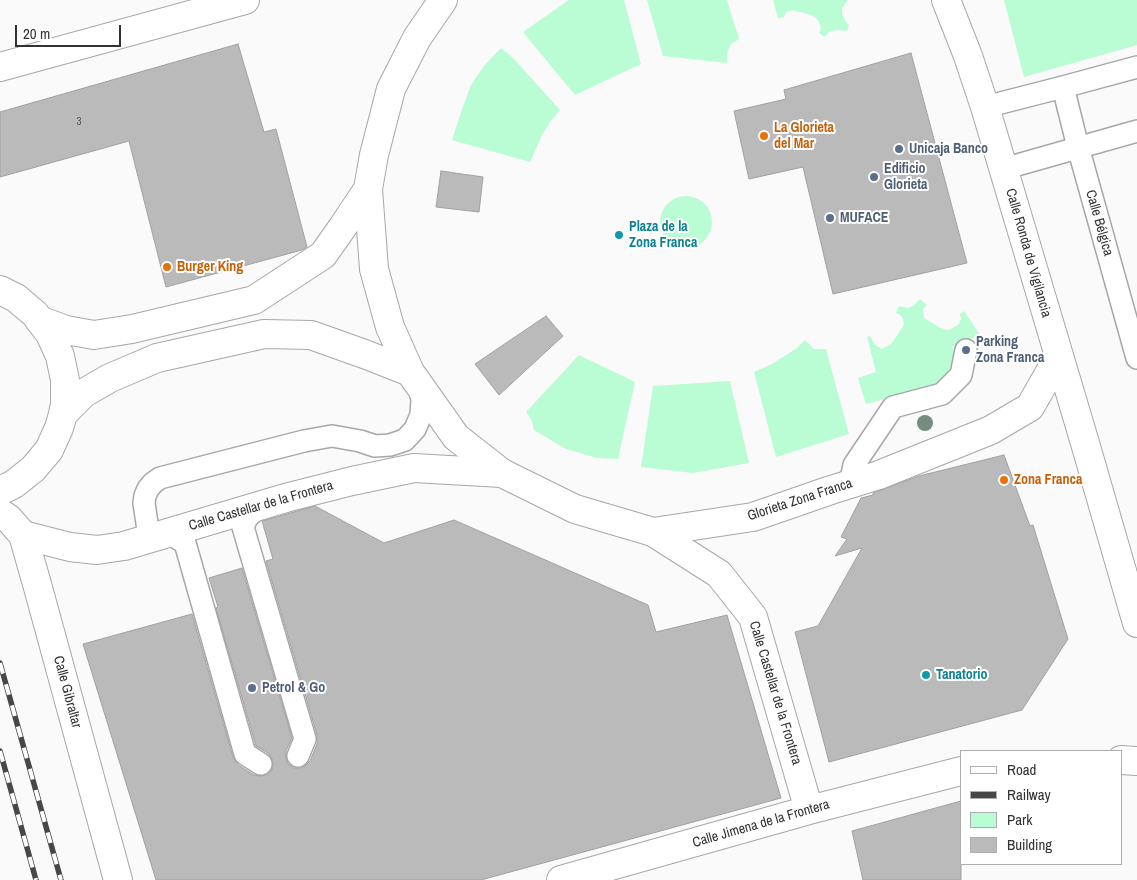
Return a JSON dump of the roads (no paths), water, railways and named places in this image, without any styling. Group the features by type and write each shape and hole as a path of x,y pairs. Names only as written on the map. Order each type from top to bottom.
{"street":[{"path":"0,67 211,5 245,0"},
{"path":"417,38 425,8 422,0"},
{"name":"Glorieta Zona Franca","path":"443,0 417,38 391,89 374,155 368,190 374,269 390,328 414,379 456,437 502,473 575,509 653,532 753,516 878,475 991,430 1030,407 1059,356"},
{"name":"Calle Ronda de Vigilancia","path":"946,0 985,107 1137,623"},
{"path":"958,0 968,56"},
{"path":"39,320 66,330 94,335 132,329 254,300 323,255 368,190"},
{"path":"0,290 16,298 35,314 50,334 60,356 65,380 63,414 49,450 33,469 14,484 0,491"},
{"path":"63,414 84,393 110,378 157,358 264,334 311,335 367,355 414,379"},
{"name":"Calle Castellar de la Frontera","path":"23,535 70,547 97,550 124,546 352,481 414,468 502,473"},
{"name":"Calle Gibraltar","path":"0,513 8,518 23,535 118,880"},
{"name":"Calle Castellar de la Frontera","path":"653,532 719,574 753,617 809,810"},
{"path":"1122,760 1137,761"},
{"name":"Calle Jimena de la Frontera","path":"561,880 809,810 960,771"}],"lane":[{"path":"985,107 1137,67"},
{"name":"Calle Bélgica","path":"1063,87 1137,358"},
{"path":"1003,168 1137,131"},
{"path":"850,484 854,465 892,407 942,394 962,375 966,350"},
{"path":"261,764 245,754 218,632 184,543 148,530 144,503 145,496 153,483 160,478 304,441 332,436 375,446 390,445 405,440 415,429 421,415 422,400 414,379"},
{"path":"259,506 247,518 244,527 263,620 305,739 298,756"}],"railway":[{"path":"0,663 61,880"},
{"path":"0,751 36,880"}],"place":[{"name":"La Glorieta del Mar","path":"764,136"},
{"name":"Unicaja Banco","path":"899,149"},
{"name":"Edificio Glorieta","path":"874,177"},
{"name":"MUFACE","path":"830,218"},
{"name":"Plaza de la Zona Franca","path":"619,235"},
{"name":"Burger King","path":"167,267"},
{"name":"Parking Zona Franca","path":"966,350"},
{"name":"Zona Franca","path":"1004,480"},
{"name":"Tanatorio","path":"926,675"},
{"name":"Petrol & Go","path":"252,688"}]}
